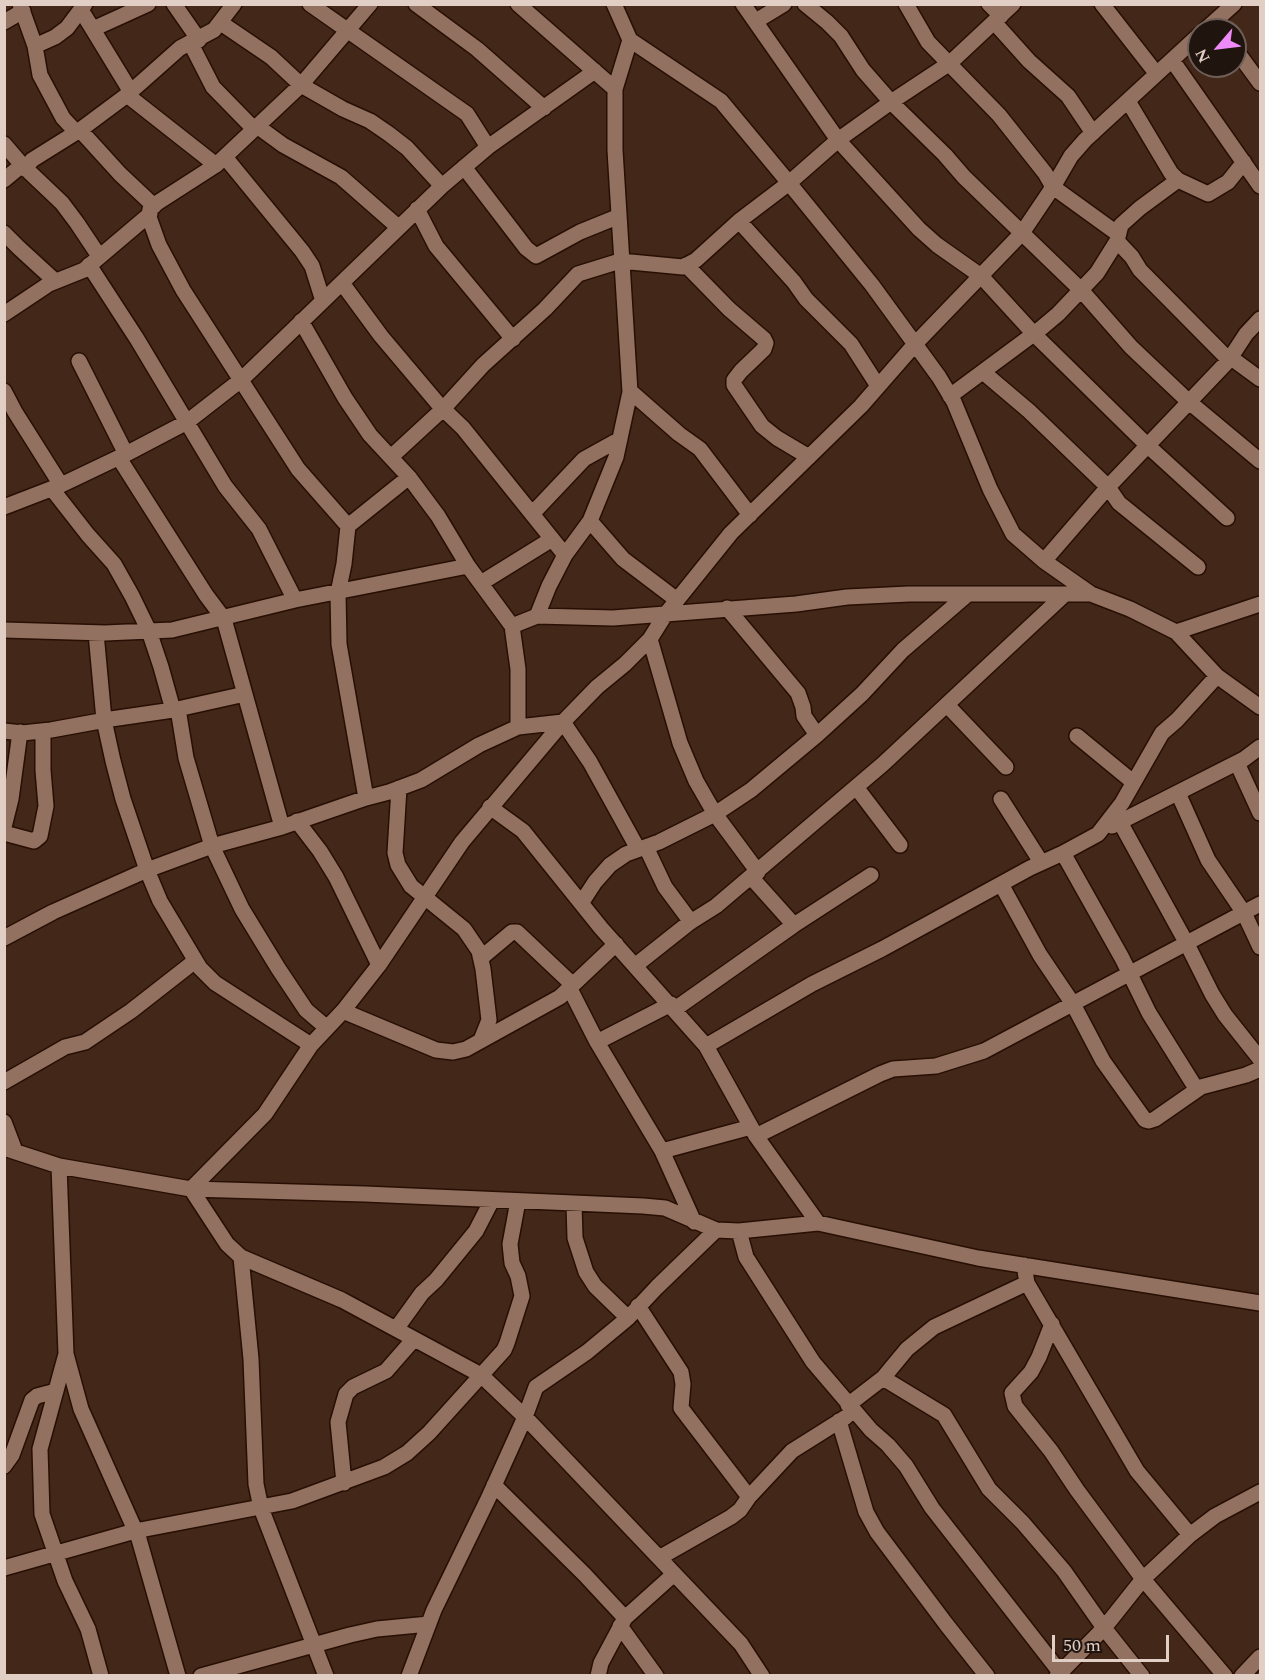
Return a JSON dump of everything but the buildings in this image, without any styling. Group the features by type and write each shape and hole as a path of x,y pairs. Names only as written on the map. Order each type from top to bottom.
{"street":[{"path":"93,29 148,4"},
{"path":"174,4 195,42 213,87 256,128 341,177 398,227"},
{"path":"4,180 78,131 129,93 180,48 214,30 234,4"},
{"path":"310,4 467,114 488,147"},
{"path":"4,314 55,281 77,273 94,261 152,210 220,161 301,85 370,4"},
{"path":"416,4 477,49 544,108"},
{"path":"614,4 630,40 721,101 872,285 916,343 950,396 990,489 1013,534 1044,561 1091,594 1130,609 1176,632 1217,676 1260,707"},
{"path":"743,4 838,140 924,234 981,276 1034,334 1147,445 1227,518"},
{"path":"756,21 784,4"},
{"path":"805,4 841,36 863,70 891,102 1081,290 1131,347 1188,401 1260,461"},
{"path":"906,4 928,42 999,115 1045,172 1053,187 1118,237 1140,270 1230,359 1260,379"},
{"path":"989,4 997,19 1029,61 1068,96 1093,133"},
{"path":"391,457 442,409 483,365 546,309 573,277 595,267 621,261 683,267 696,260 739,221 789,183 838,140 950,63 1013,4"},
{"path":"1102,4 1156,74"},
{"path":"1221,18 1234,4"},
{"path":"526,6 615,89"},
{"path":"83,7 129,93 220,161 302,251 312,266 323,301"},
{"path":"35,46 68,28 83,7"},
{"path":"4,22 22,8 35,46 40,75 63,118 120,174 152,210"},
{"path":"221,23 271,57 301,85 343,109 370,121 389,134 407,148 442,186"},
{"path":"537,616 565,555 590,521 615,457 630,392 618,217 615,89 630,40"},
{"path":"191,1189 265,1114 311,1045 343,1011 379,964 462,843 563,722 597,687 650,639 665,615 731,533 878,386 1022,233 1071,156 1187,46"},
{"path":"1172,60 1260,186"},
{"path":"1247,65 1260,82"},
{"path":"4,507 57,487 187,422 241,380 442,186 488,147 595,71"},
{"path":"1128,101 1171,173 1178,180 1208,194 1228,182 1244,162"},
{"path":"4,144 23,167 62,203 77,223 94,261 187,422 225,486 259,529 295,600"},
{"path":"464,168 526,248 536,256 580,232 618,217"},
{"path":"950,396 1034,334 1081,290 1097,273 1118,237 1121,225 1178,180"},
{"path":"417,209 436,246 513,339"},
{"path":"152,210 149,218 159,245 183,290 298,469 348,526"},
{"path":"739,221 794,282 806,299 851,344 878,386"},
{"path":"4,232 19,249 55,281"},
{"path":"686,265 729,309 764,339 766,343 764,349 741,371 734,380 734,385 762,426 809,457"},
{"path":"342,283 381,336 442,409 463,428 565,555"},
{"path":"1044,561 1108,487 1230,359 1246,334 1260,320"},
{"path":"301,321 345,398 370,435 410,477 438,516 468,566 512,626 518,669 518,727"},
{"path":"79,362 122,456 206,595 224,619 282,827"},
{"path":"983,372 1029,411 1108,487 1119,503 1198,567"},
{"path":"4,392 57,487 88,535 114,564 149,631 176,710 186,758 212,846 242,909 306,1010 327,1028"},
{"path":"630,392 700,449 750,515"},
{"path":"532,514 585,459 620,439"},
{"path":"366,798 339,645 338,593 348,526 410,477"},
{"path":"590,521 623,559 677,600"},
{"path":"481,583 552,539"},
{"path":"4,630 96,633 172,630 295,600 468,566"},
{"path":"582,902 610,865 715,814 751,790 817,735 862,694 903,650 968,594"},
{"path":"512,626 537,616 613,618 665,615 867,596 1091,594"},
{"path":"636,965 691,922 716,906 883,764 1064,595"},
{"path":"1176,632 1260,604"},
{"path":"727,608 798,693 804,716 817,735"},
{"path":"96,633 104,720 123,799 160,901 195,961 215,983 311,1045"},
{"path":"650,639 680,743 704,797 754,874 794,925"},
{"path":"1098,834 1118,810 1162,733 1217,676"},
{"path":"4,827 10,799 12,732 43,731 176,710 245,694"},
{"path":"947,705 1006,767"},
{"path":"4,938 53,912 147,870 212,846 282,827 421,780 479,746 518,727 563,722"},
{"path":"563,722 590,762 665,887 691,922"},
{"path":"4,833 34,841 40,836 46,807 43,731"},
{"path":"1077,736 1133,782"},
{"path":"706,1046 812,984 882,949 1041,862 1063,853 1237,762 1260,747"},
{"path":"1237,762 1260,813"},
{"path":"856,787 900,845"},
{"path":"399,788 395,853 404,877 464,929 479,951 489,1020 481,1040"},
{"path":"1178,793 1208,860 1244,913 1260,947"},
{"path":"1001,799 1041,862"},
{"path":"490,807 523,831 616,944 706,1046 754,1132 818,1223"},
{"path":"297,821 336,877 379,964"},
{"path":"1120,822 1216,1002 1260,1059"},
{"path":"1063,853 1171,1050 1197,1090"},
{"path":"597,1042 673,1007 871,875"},
{"path":"1000,884 1040,955 1073,1004 1103,1061 1145,1120 1155,1119 1201,1087 1260,1069"},
{"path":"662,1151 754,1132 893,1069 936,1066 984,1051 1260,904"},
{"path":"481,958 512,932 517,932 571,987 597,1042 662,1151 694,1222"},
{"path":"343,1011 436,1050 453,1052 466,1049 560,997 616,944"},
{"path":"4,1082 65,1047 85,1042 131,1011 195,961"},
{"path":"4,1122 10,1149 59,1166 191,1189 365,1194 665,1208 716,1230 739,1231 818,1223 978,1257 1260,1303"},
{"path":"59,1166 66,1353 81,1409 135,1531 178,1676"},
{"path":"191,1189 227,1244 242,1257 342,1300 481,1375 525,1417 741,1644 762,1676"},
{"path":"396,1329 422,1293 436,1280 476,1231 492,1200"},
{"path":"4,1568 54,1552 135,1531 292,1501 384,1467 407,1453 429,1433 504,1350 519,1312 522,1296 518,1276 512,1263 510,1244 518,1202"},
{"path":"574,1204 575,1238 586,1272 595,1286 628,1318"},
{"path":"409,1676 429,1624 525,1417 536,1387 587,1352 628,1318 716,1230"},
{"path":"739,1231 746,1257 813,1362 906,1466 932,1508 1060,1674 1104,1628 1143,1579 1190,1535 1215,1516 1260,1492"},
{"path":"242,1257 251,1359 256,1484 261,1508 326,1676"},
{"path":"1024,1265 1027,1283 1137,1471 1190,1535"},
{"path":"659,1558 723,1523 740,1510 749,1497 792,1451 839,1421 907,1349 934,1328 1027,1283"},
{"path":"638,1306 681,1372 683,1384 681,1408 749,1497"},
{"path":"1052,1324 1031,1372 1012,1393 1015,1406 1051,1451 1143,1579 1225,1676"},
{"path":"344,1483 338,1422 346,1394 353,1387 386,1371 414,1340"},
{"path":"66,1353 40,1449 42,1515 65,1581 88,1629 102,1676"},
{"path":"882,1377 944,1415 989,1489 1023,1523 1064,1571 1104,1628 1142,1676"},
{"path":"4,1466 12,1455 32,1400 37,1396 56,1391"},
{"path":"839,1421 867,1512 878,1532 987,1676"},
{"path":"494,1485 569,1559 622,1622 656,1676"},
{"path":"598,1676 622,1622 674,1574"},
{"path":"201,1676 350,1635 377,1629 429,1624"},
{"path":"1242,1676 1260,1657"},
{"path":"415,1660 423,1676"}]}
